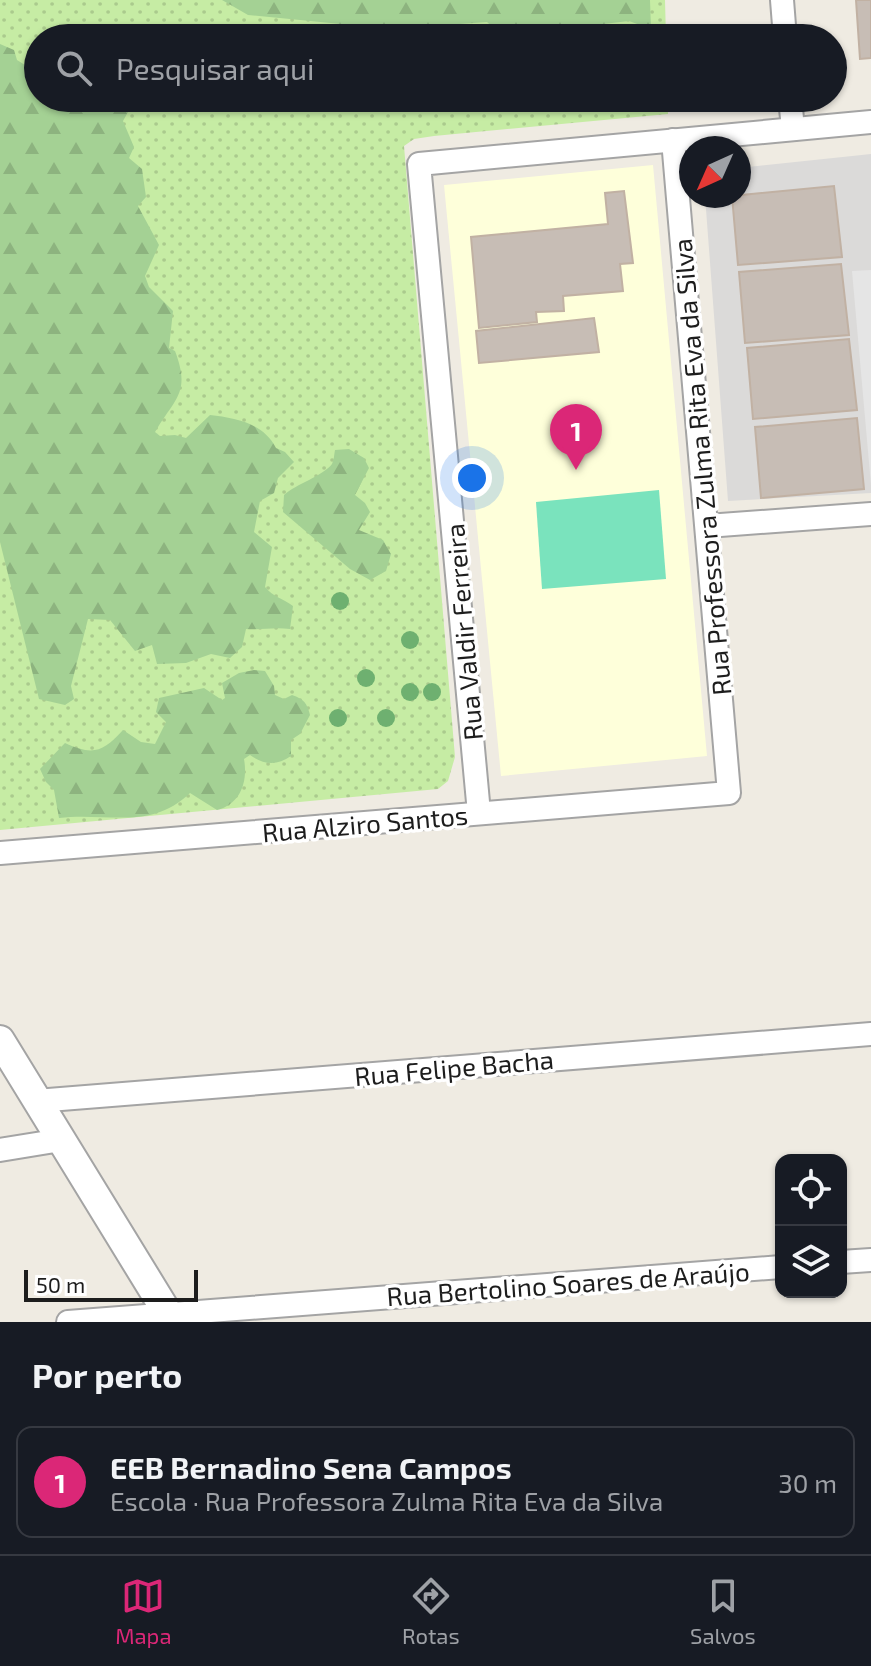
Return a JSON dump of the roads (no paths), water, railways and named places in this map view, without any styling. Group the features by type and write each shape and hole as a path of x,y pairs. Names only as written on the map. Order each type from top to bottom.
{"street":[{"path":"782,0 784,24"},
{"path":"791,112 793,129"},
{"path":"673,140 871,122"},
{"name":"Rua Valdir Ferreira","path":"479,813 419,164 673,140"},
{"name":"Rua Professora Zulma Rita Eva da Silva","path":"673,140 729,793"},
{"path":"707,526 871,514"},
{"name":"Rua Alziro Santos","path":"0,853 729,793"},
{"name":"Rua Felipe Bacha","path":"36,1101 871,1034"},
{"path":"0,1040 170,1318"},
{"path":"0,1150 61,1140"},
{"path":"847,1262 871,1260"},
{"name":"Rua Bertolino Soares de Araújo","path":"68,1322 170,1318 775,1268"}],"place":[{"name":"EEB Bernadino Sena Campos","path":"576,470"}]}
